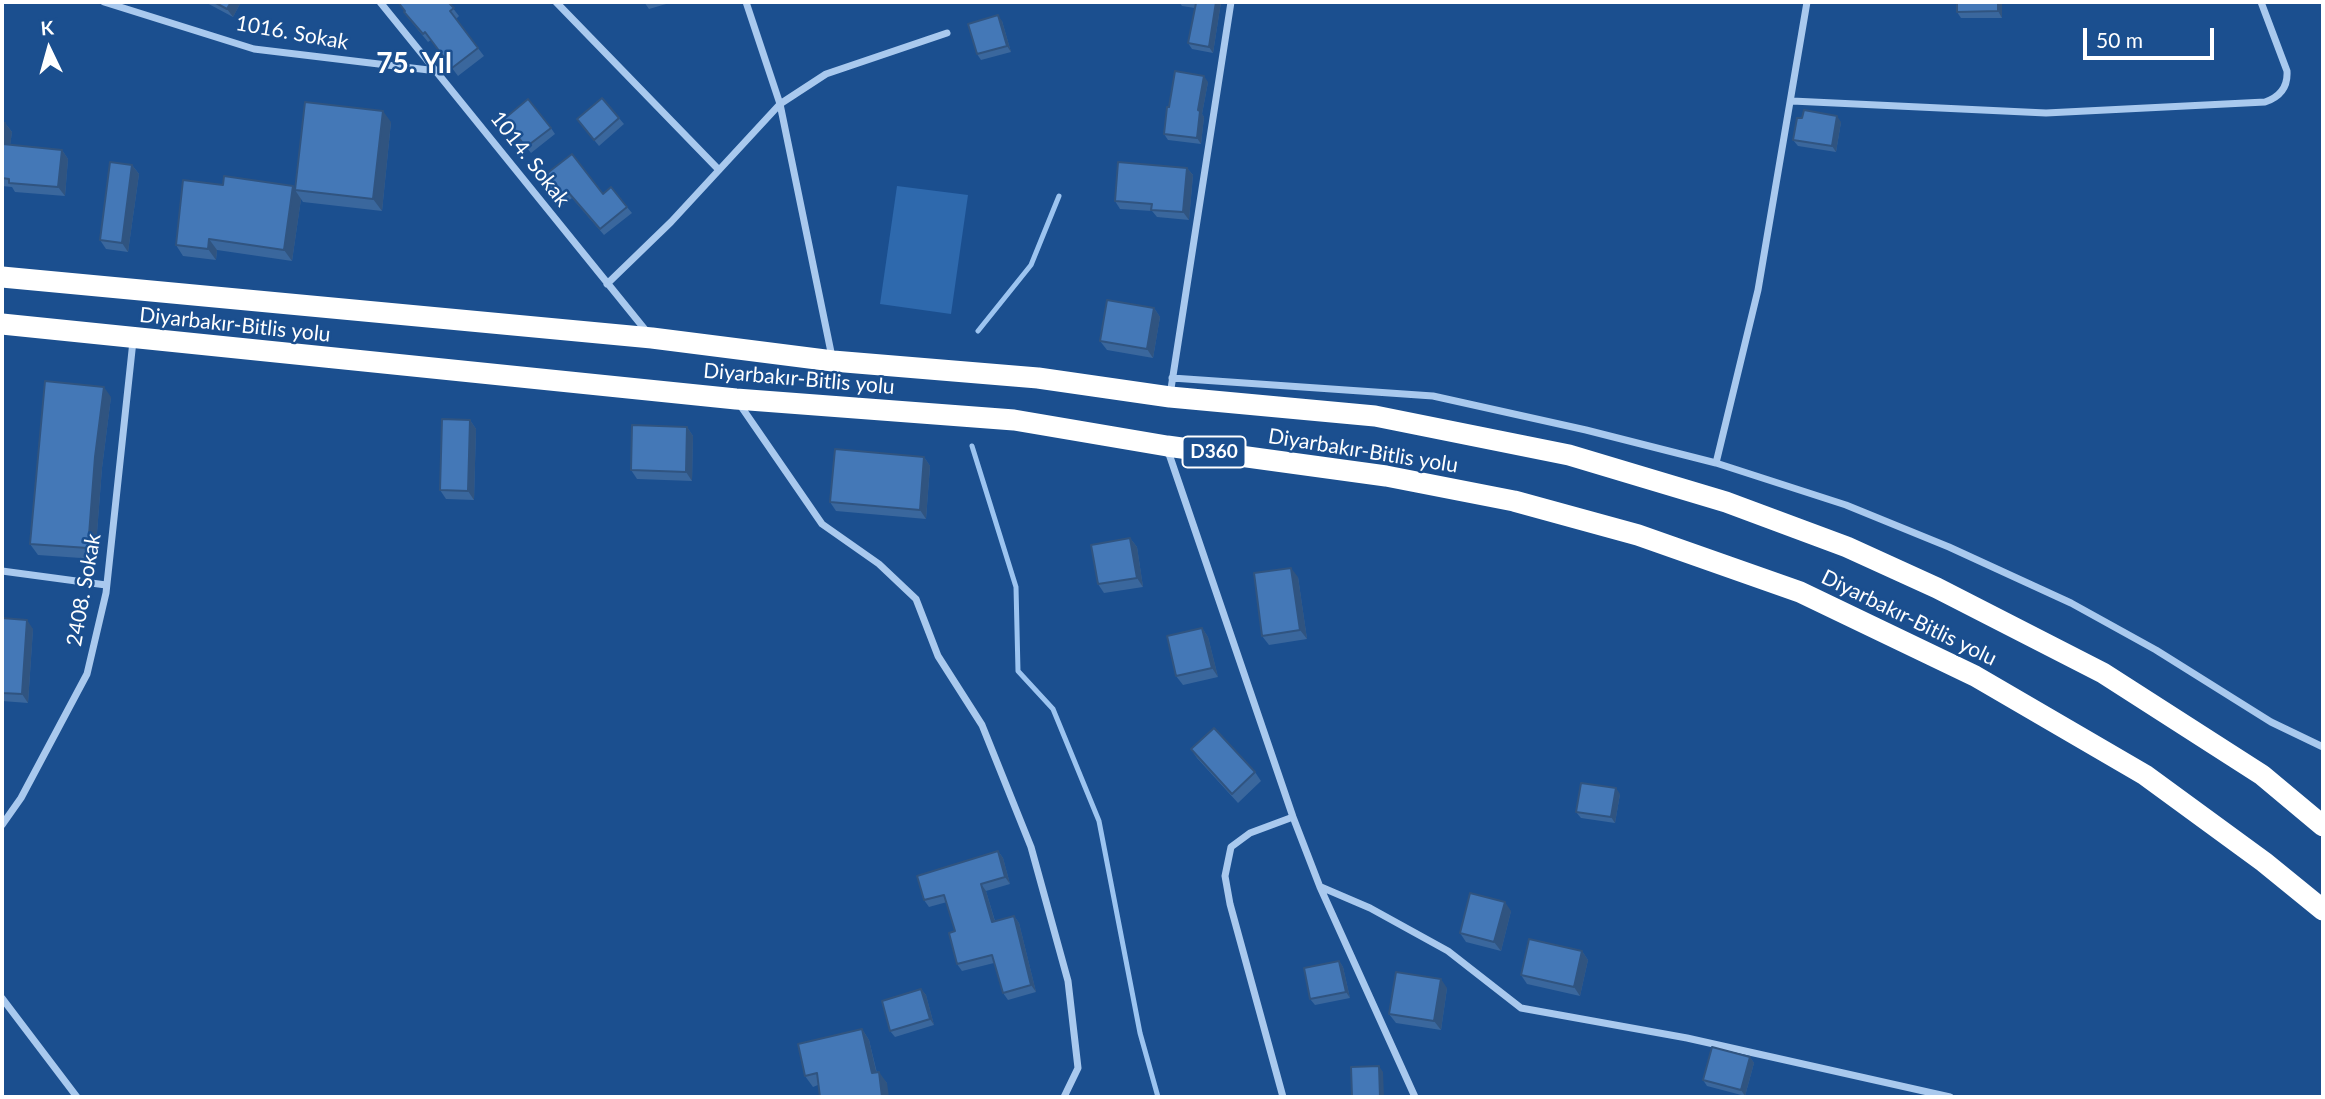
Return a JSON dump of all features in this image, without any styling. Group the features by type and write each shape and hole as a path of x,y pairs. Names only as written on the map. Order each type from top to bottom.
{"highway":[{"name":"Diyarbakır-Bitlis yolu","path":"2,277 652,338 832,361 1171,387 1375,416 1569,455 1726,502 1869,557 1937,588 2103,673 2262,775 2323,826"},
{"name":"Diyarbakır-Bitlis yolu","path":"2,324 133,340 736,399 1014,420 1167,446 1385,477 1514,501 1638,535 1800,592 1975,676 2145,775 2264,862 2323,910"}],"street":[{"name":"1016. Sokak","path":"104,2 254,49 438,71"},
{"name":"1014. Sokak","path":"380,2 652,338"},
{"path":"556,2 719,170"},
{"path":"746,2 780,104 832,361"},
{"path":"1231,2 1171,387 1433,396 1586,430 1716,463 1846,505 1949,547 2071,603 2155,650 2272,722 2323,747"},
{"path":"1716,463 1758,290 1807,2"},
{"path":"1792,100 2046,113 2265,102 2282,91 2287,71 2260,2"},
{"path":"607,284 671,222 780,104 826,74 947,33"},
{"name":"2408. Sokak","path":"2,825 21,798 87,674 106,585 133,340"},
{"path":"736,399 822,524 878,564 916,599 937,656 982,725 1031,847 1068,981 1078,1068 1064,1097"},
{"path":"1167,446 1293,817 1321,887 1415,1097"},
{"path":"2,571 106,585"},
{"path":"1283,1097 1239,940 1225,876 1231,847 1250,834 1293,817"},
{"path":"1321,887 1370,908 1448,951 1521,1008 1688,1038 1950,1097"},
{"path":"2,998 76,1097"}],"shaded area":[{"path":"897,186 968,195 951,314 880,304"}],"building":[{"path":"214,2 231,2 227,9"},
{"path":"398,2 448,2 454,8 450,11 478,48 452,68"},
{"path":"1187,2 1216,2 1209,47 1188,43 1196,3"},
{"path":"1957,2 1998,2 1998,11 1957,12"},
{"path":"998,15 1007,46 977,54 968,24"},
{"path":"1175,71 1204,76 1198,110 1197,138 1164,134"},
{"path":"602,98 619,118 594,140 577,119"},
{"path":"528,99 551,128 526,147 504,119"},
{"path":"305,102 383,111 373,199 295,190"},
{"path":"1804,110 1837,116 1832,146 1793,140 1797,118 1802,118"},
{"path":"2,123 5,123 3,144 62,150 58,187 9,183 9,179 2,178"},
{"path":"572,154 603,194 611,187 627,207 600,229 568,192 559,199 541,178"},
{"path":"110,162 132,165 122,243 100,240"},
{"path":"1118,162 1187,168 1183,212 1151,210 1152,204 1115,201"},
{"path":"224,176 293,186 284,250 209,239 208,249 176,245 183,180 223,185"},
{"path":"1107,300 1154,308 1147,349 1100,341"},
{"path":"45,381 104,387 88,548 30,544"},
{"path":"442,419 470,420 468,491 440,490"},
{"path":"632,425 687,427 686,472 631,470"},
{"path":"835,449 924,457 920,510 830,502"},
{"path":"1130,538 1137,578 1098,584 1091,545"},
{"path":"1291,568 1300,630 1262,636 1254,573"},
{"path":"2,618 27,620 22,694 2,693"},
{"path":"1202,628 1212,668 1176,676 1167,636"},
{"path":"1214,728 1255,772 1232,794 1191,749"},
{"path":"1581,783 1616,788 1611,817 1576,812"},
{"path":"998,851 1005,877 981,884 992,922 1014,916 1031,985 1003,993 992,955 957,964 949,933 955,931 944,895 924,900 917,876"},
{"path":"1470,893 1505,902 1494,942 1460,933"},
{"path":"1529,939 1582,951 1574,987 1521,975"},
{"path":"1339,961 1346,992 1310,999 1304,968"},
{"path":"1396,972 1441,979 1434,1021 1389,1014"},
{"path":"921,989 930,1019 890,1031 882,1001"},
{"path":"862,1029 872,1073 879,1072 882,1097 820,1097 817,1073 805,1076 798,1044"},
{"path":"1712,1047 1750,1057 1741,1090 1703,1080"},
{"path":"1379,1066 1380,1097 1352,1097 1351,1067"}],"waterway":[{"path":"978,331 1031,265 1059,196"},
{"path":"972,446 1016,587 1018,671 1053,709 1099,821 1140,1033 1158,1097"}],"district":[{"name":"75. Yıl","path":"414,64"}]}
